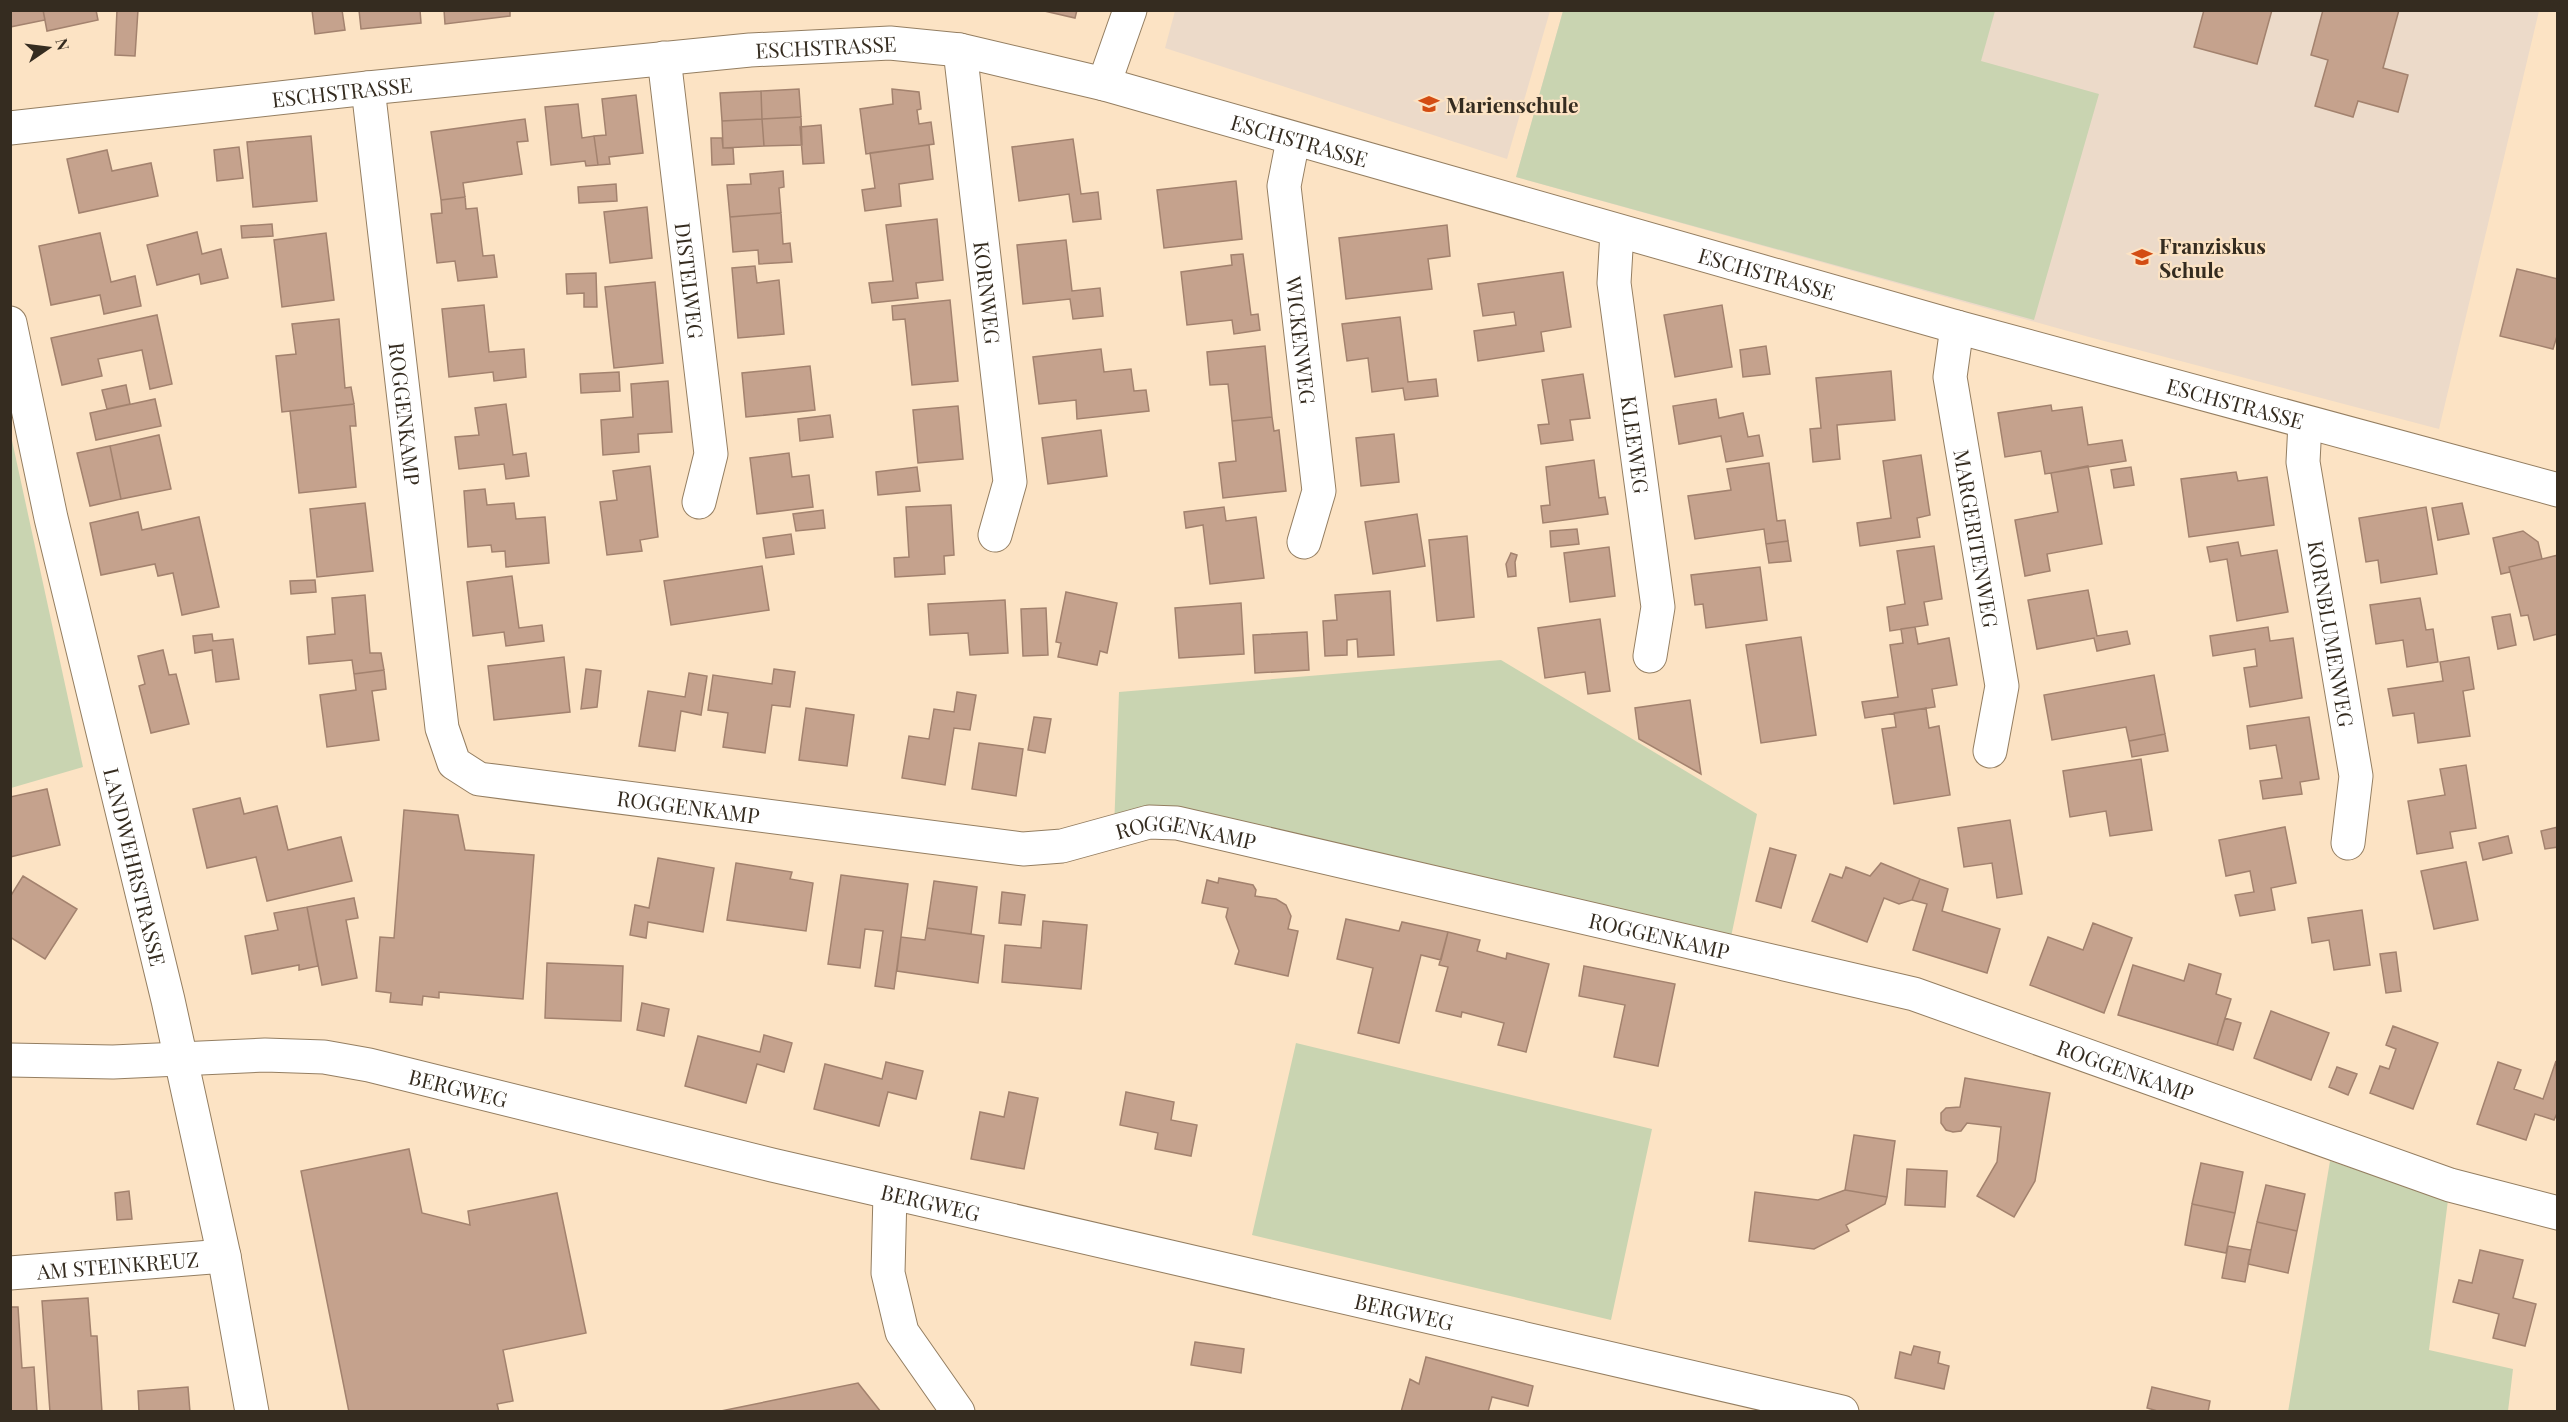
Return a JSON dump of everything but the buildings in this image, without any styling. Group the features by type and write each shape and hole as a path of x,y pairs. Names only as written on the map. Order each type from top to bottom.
{"street":[{"path":"1104,84 1130,10"},
{"name":"ESCHSTRASSE","path":"10,128 368,88 750,50 890,43 960,50 1104,84 1293,140 1956,327 2558,490"},
{"name":"KORNWEG","path":"960,50 1010,482 996,535"},
{"name":"DISTELWEG","path":"664,58 711,454 699,502"},
{"name":"ROGGENKAMP","path":"368,88 441,728 454,763 479,779 1023,849 1062,846 1149,822 1178,823 1914,994 2450,1185 2558,1213"},
{"name":"WICKENWEG","path":"1293,140 1284,186 1319,491 1304,542"},
{"name":"KLEEWEG","path":"1617,232 1614,283 1658,607 1650,656"},
{"name":"LANDWEHRSTRASSE","path":"10,323 51,518 111,759 181,1060 224,1256 252,1412"},
{"name":"MARGERITENWEG","path":"1956,327 1950,376 2002,686 1990,751"},
{"name":"KORNBLUMENWEG","path":"2306,423 2303,462 2356,776 2348,843"},
{"name":"BERGWEG","path":"10,1060 113,1062 265,1055 324,1057 369,1065 890,1193 1842,1412"},
{"path":"890,1193 888,1273 902,1332 958,1412"},
{"name":"AM STEINKREUZ","path":"10,1273 224,1256"}],"shaded area":[{"name":"Marienschule","path":"1175,10 1550,11 1507,159 1165,48"},
{"name":"Franziskus Schule","path":"1563,11 2539,11 2439,429 2089,337 1516,177"}],"green space":[{"path":"1563,11 1995,11 1981,61 2099,94 2034,320 1516,177"},
{"path":"11,436 83,767 10,788"},
{"path":"1501,660 1757,814 1728,951 1178,823 1114,830 1119,692"},
{"path":"1296,1043 1652,1129 1611,1320 1252,1235"},
{"path":"2330,1161 2448,1200 2429,1350 2513,1369 2508,1411 2288,1412"}],"place":[{"name":"Marienschule","path":"1429,104"},
{"name":"Franziskus Schule","path":"2142,257"}]}
